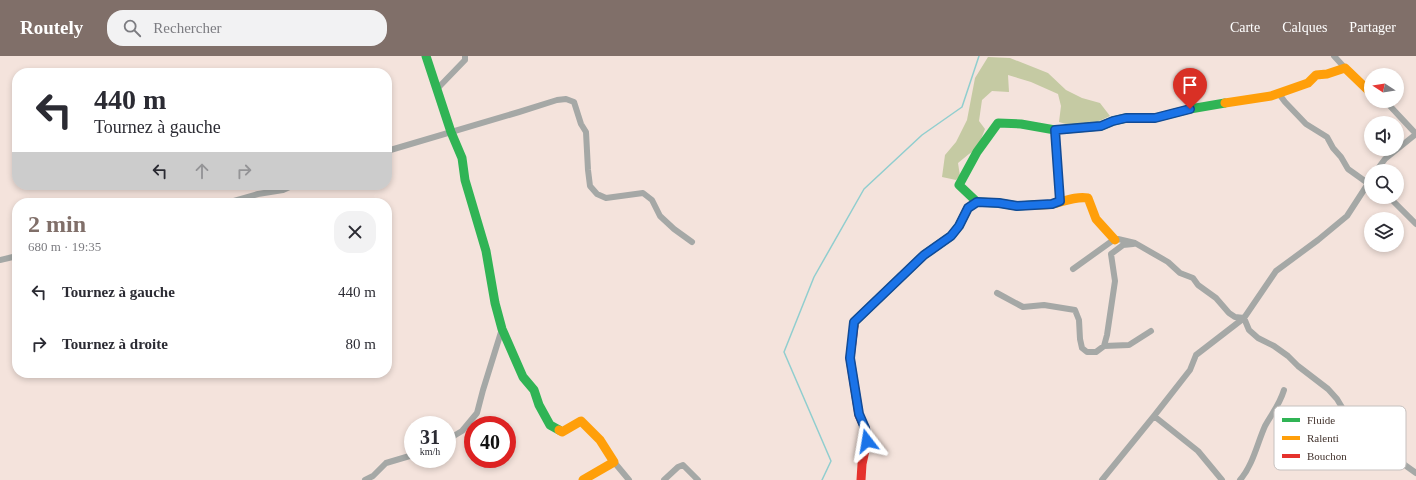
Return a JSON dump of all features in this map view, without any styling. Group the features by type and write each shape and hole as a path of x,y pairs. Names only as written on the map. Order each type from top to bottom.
{"street":[{"path":"426,56 451,132 462,158 465,180 486,251 495,303 502,329 523,378 534,390 539,405 550,425 562,432 581,421 599,437 606,446 614,462 630,480"},
{"path":"437,89 465,60 464,56"},
{"path":"1334,56 1364,86"},
{"path":"977,202 959,185 964,173 983,142 998,123 1021,124 1055,130 1101,126 1126,118 1155,118 1190,109 1279,94 1308,83 1316,75 1327,74 1345,68"},
{"path":"1279,94 1306,124 1327,137 1348,169 1364,178"},
{"path":"392,150 557,100 566,99 574,102 581,124 586,132 590,186 597,194 606,198 643,193 652,200 660,216 674,229 692,242"},
{"path":"1381,164 1385,159 1416,134 1392,108"},
{"path":"1055,130 1060,201"},
{"path":"244,198 283,190"},
{"path":"1102,480 1190,370 1196,355 1244,318 1276,270 1318,240 1347,216 1364,190"},
{"path":"861,480 862,464 867,441 865,428 859,414 850,358 854,322 924,255 951,236 959,226 968,208 977,202 1017,206 1052,204 1060,201 1084,197 1088,198 1096,219 1115,240"},
{"path":"1395,204 1416,224"},
{"path":"1073,269 1092,254 1115,240 1118,239 1135,243 1168,262 1180,273 1193,278 1198,284 1216,298 1229,313 1235,317 1244,318"},
{"path":"1104,346 1115,281 1111,254 1123,245 1135,243"},
{"path":"0,260 12,257"},
{"path":"997,293 1023,307 1044,306 1075,310 1079,320 1082,348 1087,352 1096,352 1104,346 1129,345 1151,331"},
{"path":"1244,318 1249,330 1258,338 1274,346 1288,356 1298,366 1328,389 1342,406"},
{"path":"456,434 462,430 477,413 502,329"},
{"path":"1278,406 1284,390"},
{"path":"1240,480 1250,466 1266,425 1274,412"},
{"path":"1154,416 1198,451 1222,480"},
{"path":"365,480 373,476 386,463 404,458"},
{"path":"582,480 614,462"},
{"path":"664,480 678,467 683,465 698,480"},
{"path":"1406,465 1416,473"}],"green space":[{"path":"988,57 1010,58 1048,73 1066,90 1082,98 1100,103 1110,116 1091,124 1079,126 1059,122 1061,106 1058,94 1031,82 1008,75 1009,92 992,91 982,100 979,121 985,129 977,149 958,163 960,176 956,180 942,177 945,155 956,142 967,120 975,78"}],"waterway":[{"path":"822,480 831,461 784,352 814,277 864,189 922,135 962,107 979,56"}],"traffic: fast":[{"path":"426,56 451,132 462,158 465,180 486,251 495,303 502,329 523,377 534,390 539,405 550,425 559,430"},
{"path":"977,202 959,185 977,152 998,123 1021,124 1055,130 1101,126 1126,118 1155,118 1190,109 1225,103"},
{"path":"854,326 854,322 924,255 951,236 959,226 968,208 977,202 1017,206 1033,205"}],"traffic: slow":[{"path":"1225,103 1271,96 1308,83 1316,75 1327,74 1345,68 1364,86"},
{"path":"1033,205 1051,204 1075,198 1088,198 1096,219 1115,240"},
{"path":"559,430 562,432 581,421 600,440 614,462 583,480"}],"traffic: jam":[{"path":"854,326 850,358 859,415 865,428 867,441 862,464 861,480"}],"route":[{"path":"867,441 865,428 859,414 850,358 854,322 924,255 951,236 959,226 968,208 977,202 1017,206 1052,204 1060,201 1055,130 1101,126 1126,118 1155,118 1190,109"}]}
